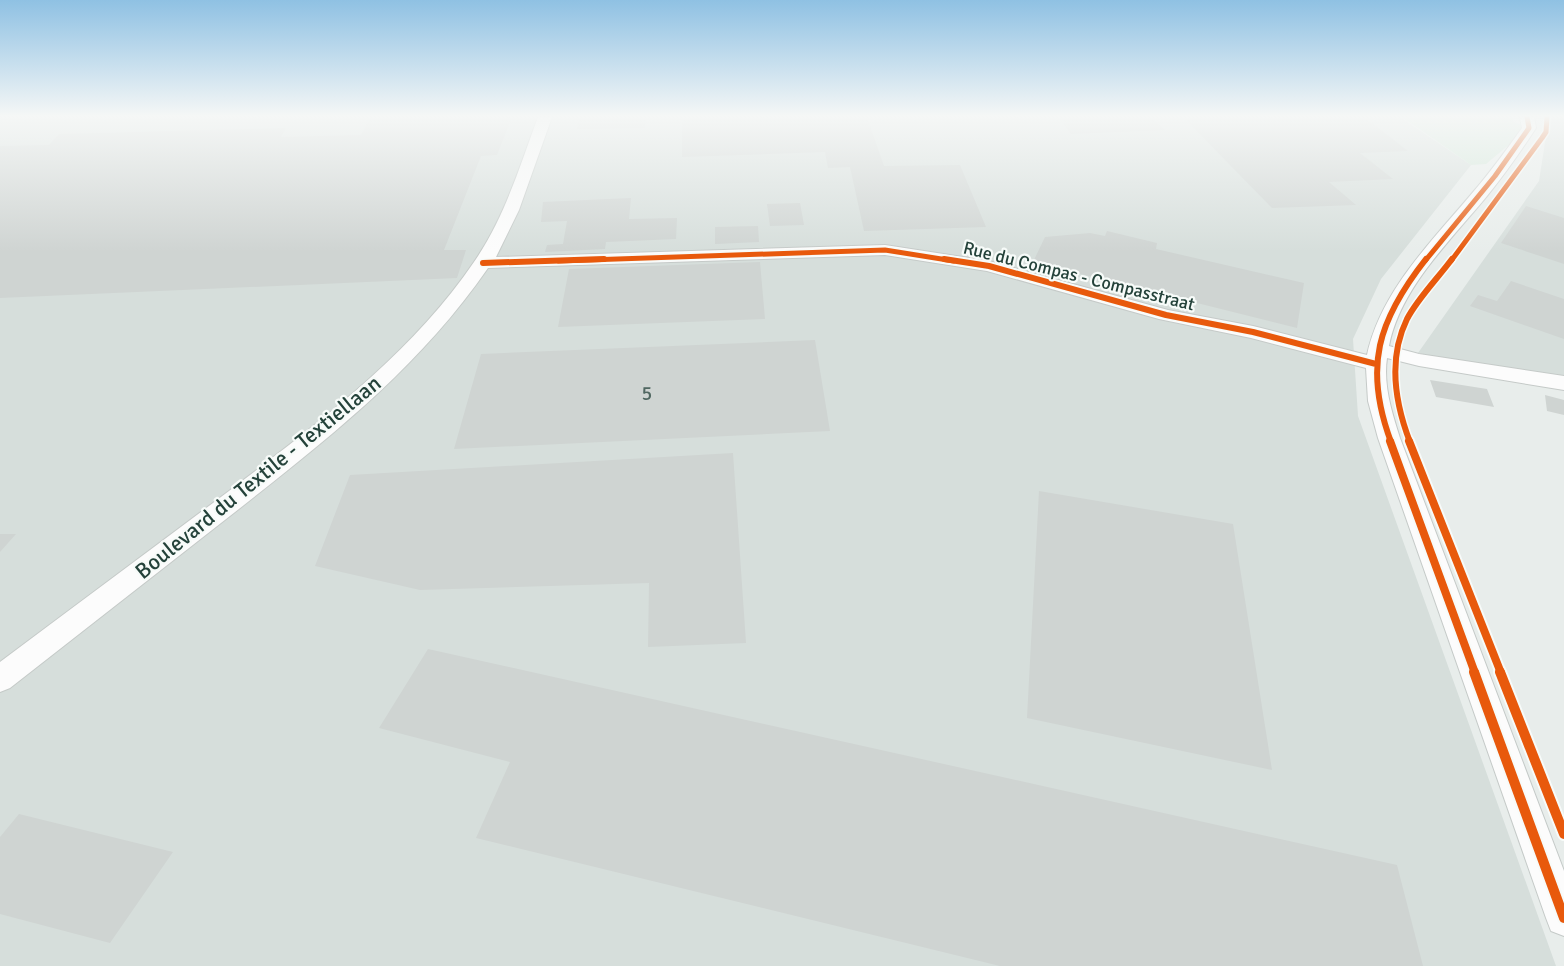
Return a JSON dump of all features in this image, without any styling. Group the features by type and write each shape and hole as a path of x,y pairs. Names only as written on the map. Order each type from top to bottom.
{"street":[{"name":"Boulevard du Textile - Textiellaan","path":"0,679 310,442 377,384 447,313 483,263 501,232 528,162"},
{"path":"1505,162 1447,232 1385,323 1377,357 1379,406 1564,918"},
{"name":"Rue du Compas - Compasstraat","path":"483,263 885,250 989,266 1166,315 1377,357 1419,360 1564,383"}],"shaded area":[{"path":"0,162 1467,162 1471,165 1381,279 1353,339 1358,416 1556,966 0,966"},
{"path":"1542,162 1564,162 1564,380 1418,353 1539,181"}],"green space":[{"path":"1467,162 1488,162 1486,164 1471,165"}],"building":[{"path":"0,162 479,162 444,250 466,250 457,278 0,298"},
{"path":"827,162 883,162 884,166 960,165 986,227 864,231 850,167 828,168"},
{"path":"1227,162 1372,162 1393,179 1329,182 1356,205 1272,208"},
{"path":"631,198 629,219 677,218 676,239 606,242 605,249 545,252 547,245 563,244 567,221 541,222 543,202"},
{"path":"800,203 804,225 770,226 767,204"},
{"path":"1526,206 1564,218 1564,264 1501,243"},
{"path":"758,226 759,242 715,244 715,227"},
{"path":"1107,231 1157,243 1156,249 1304,283 1297,328 1033,262 1045,237 1090,233 1105,236"},
{"path":"760,262 765,319 558,327 569,269"},
{"path":"1511,281 1564,299 1564,339 1470,306 1478,295 1497,301"},
{"path":"815,340 830,431 454,449 481,354"},
{"path":"1430,380 1487,389 1494,407 1436,397"},
{"path":"1545,395 1564,400 1564,415 1547,411"},
{"path":"733,453 746,643 648,647 649,583 420,590 315,566 350,475"},
{"path":"1039,491 1233,524 1272,770 1027,718"},
{"path":"0,534 16,534 0,552"},
{"path":"428,649 1397,865 1423,966 1000,966 476,838 510,762 379,728"},
{"path":"19,814 173,852 110,943 0,914 0,837"}],"cycle path":[{"path":"1505,162 1405,288 1391,313 1381,338 1376,362 1376,381 1383,420 1389,438 1564,918"},
{"path":"1524,162 1408,318 1398,347 1395,374 1398,402 1406,432 1564,834"},
{"path":"483,263 885,250 989,266 1166,315 1253,332 1376,364"}]}
